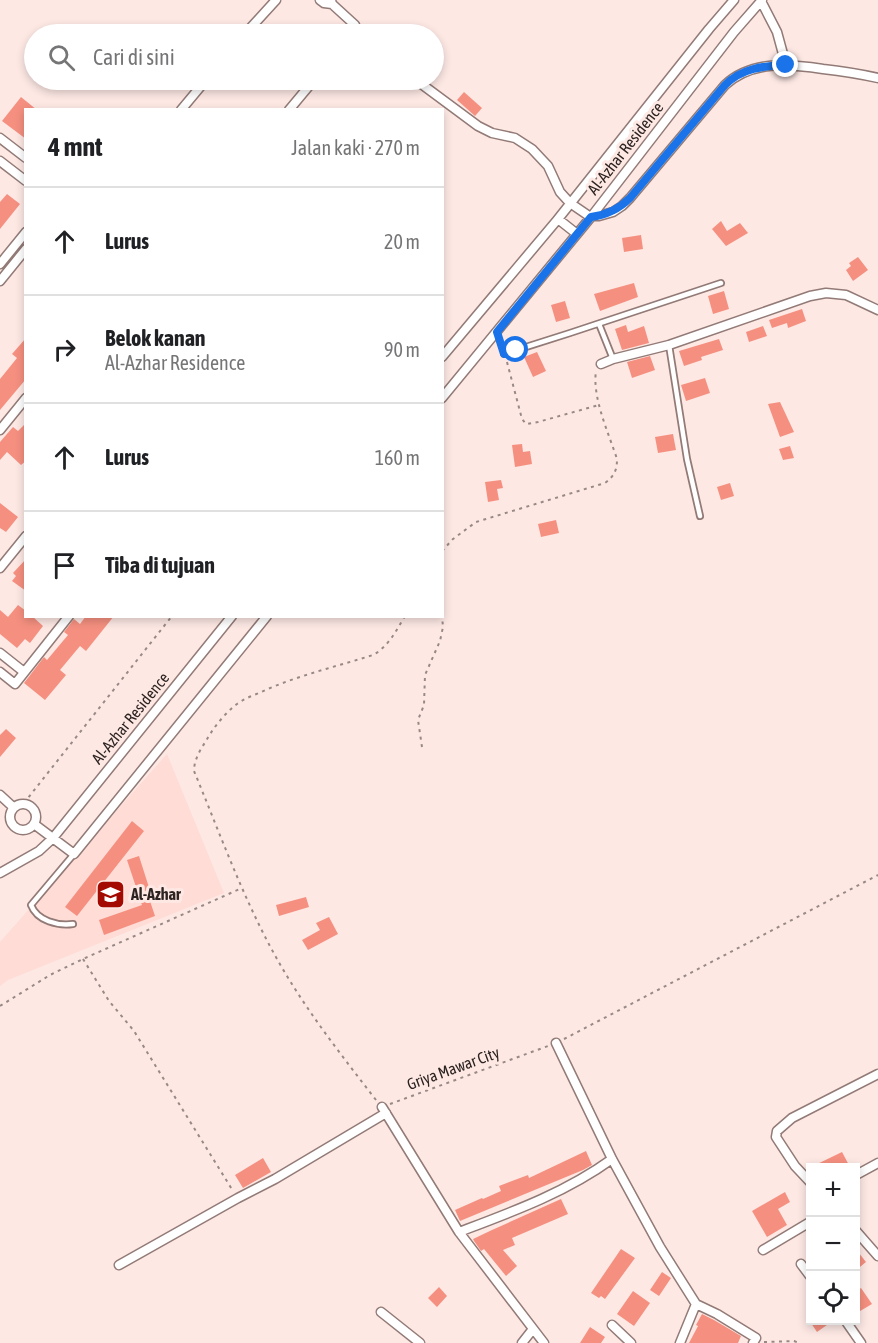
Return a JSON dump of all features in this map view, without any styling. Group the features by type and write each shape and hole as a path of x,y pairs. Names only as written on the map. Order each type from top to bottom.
{"street":[{"path":"254,24 276,0"},
{"path":"321,0 324,3 331,2 353,24"},
{"name":"Al-Azhar Residence","path":"444,355 558,219 709,28 734,0"},
{"path":"762,1 777,32 786,65"},
{"name":"Al-Azhar Residence","path":"444,396 591,217 741,24 762,1"},
{"path":"429,90 478,126 515,138 532,149 548,166 557,189 591,217 613,212 622,206 725,85 746,71 765,66 786,65 878,78"},
{"path":"183,108 198,90"},
{"path":"291,108 306,90"},
{"path":"0,138 24,156"},
{"path":"0,161 24,179"},
{"path":"558,219 577,234"},
{"path":"0,264 24,234"},
{"path":"0,281 24,251"},
{"path":"601,364 669,345 810,296 826,293 846,295 878,309"},
{"path":"0,430 24,400"},
{"path":"0,568 24,538"},
{"path":"0,672 15,684 67,618"},
{"name":"Al-Azhar Residence","path":"0,873 39,851 53,838 230,618"},
{"path":"34,824 74,854 265,618"},
{"path":"0,652 24,672"},
{"path":"0,795 13,807"},
{"path":"20,803 28,804 34,809 36,817 34,824 22,830 14,827 9,820 13,807 20,803"},
{"path":"556,1043 612,1159 660,1247 696,1304 717,1314 755,1341"},
{"path":"806,1178 777,1141 777,1131 792,1118 878,1074"},
{"path":"119,1265 275,1179 384,1110 459,1232 544,1343"},
{"path":"459,1232 569,1187 612,1159"},
{"path":"860,1172 878,1163"},
{"path":"763,1250 806,1224"},
{"path":"860,1236 878,1256"},
{"path":"801,1264 807,1271"},
{"path":"680,1343 696,1304"},
{"path":"381,1312 420,1343"},
{"path":"848,1325 861,1343"},
{"path":"612,1326 631,1343"},
{"path":"522,1343 533,1329"}],"lane":[{"path":"504,354 721,283"},
{"path":"599,324 613,359"},
{"path":"669,345 687,459 700,516"},
{"path":"73,924 60,925 42,918 31,905 74,854"}],"path":[{"path":"504,354 522,419 526,424 599,405"},
{"path":"444,549 476,522 605,483 613,476 617,468 617,459 599,405 595,374 601,364"},
{"path":"24,803 170,618"},
{"path":"384,1110 318,1026 282,967 242,888 194,771 194,765 207,739 231,708 268,688 373,655 391,640 404,618"},
{"path":"422,747 418,720 424,705 425,675 440,641 442,618"},
{"name":"Griya Mawar City","path":"384,1110 556,1043 878,875"},
{"path":"0,1006 50,975 242,888"},
{"path":"83,959 109,1001 134,1031 238,1198"},
{"path":"755,1341 799,1343"}],"shaded area":[{"path":"167,754 224,893 8,980 0,986 0,942"}],"building":[{"path":"464,92 482,108 475,116 457,100"},
{"path":"21,97 35,108 24,108 24,138 2,121"},
{"path":"7,194 20,204 0,229 0,202"},
{"path":"721,221 727,231 740,223 748,233 726,246 712,229"},
{"path":"641,235 643,249 624,252 622,238"},
{"path":"858,257 868,270 853,281 846,270 851,266 849,263"},
{"path":"634,283 638,297 600,311 594,294"},
{"path":"724,291 729,309 713,314 708,296"},
{"path":"565,301 570,318 556,322 551,305"},
{"path":"802,309 806,321 788,328 787,323 772,328 769,320"},
{"path":"626,325 628,332 644,326 649,343 622,350 615,329"},
{"path":"763,326 767,336 749,342 746,332"},
{"path":"719,339 723,350 701,357 702,360 684,366 679,351"},
{"path":"24,340 24,381 0,410 0,379 17,358 12,354"},
{"path":"537,352 546,371 533,377 524,357"},
{"path":"650,356 655,370 632,378 627,362"},
{"path":"705,378 710,393 686,401 681,385"},
{"path":"780,402 794,432 780,437 768,404"},
{"path":"24,425 24,463 21,465 7,452 0,460 0,442 13,427 18,431"},
{"path":"673,434 676,450 658,453 655,437"},
{"path":"522,444 523,452 530,451 532,464 515,467 512,445"},
{"path":"790,446 794,458 783,460 779,449"},
{"path":"501,480 503,488 497,489 499,500 488,502 485,482"},
{"path":"730,483 734,496 721,500 717,487"},
{"path":"0,503 18,517 6,532 0,528"},
{"path":"556,520 559,533 541,537 538,524"},
{"path":"24,561 24,590 12,581 16,576 13,573"},
{"path":"18,605 24,610 24,618 34,618 43,626 30,643 25,639 17,648 0,634 0,610 8,617"},
{"path":"84,618 112,618 86,651 80,646 60,670 66,675 45,700 24,683 44,657 47,660 68,635 64,632 74,619 80,624"},
{"path":"6,729 16,738 0,757 0,735"},
{"path":"132,821 144,831 77,916 65,907"},
{"path":"139,856 152,897 149,898 155,916 104,935 99,920 142,905 127,860"},
{"path":"306,897 309,907 279,916 276,905"},
{"path":"329,917 338,934 308,950 302,940 320,930 316,923"},
{"path":"586,1151 592,1165 583,1170 460,1221 455,1210 501,1191 499,1186 528,1175 529,1178"},
{"path":"842,1152 848,1163 819,1163"},
{"path":"263,1158 271,1172 243,1188 235,1175"},
{"path":"785,1192 790,1202 778,1209 787,1225 767,1237 752,1211"},
{"path":"561,1199 568,1214 512,1238 515,1245 503,1250 517,1266 506,1276 484,1249 481,1251 473,1239 492,1230"},
{"path":"621,1249 635,1258 605,1299 601,1296 599,1298 591,1293"},
{"path":"860,1254 866,1262 860,1267"},
{"path":"662,1272 671,1278 659,1296 650,1290"},
{"path":"439,1287 447,1296 437,1307 428,1298"},
{"path":"860,1289 872,1304 860,1311"},
{"path":"633,1291 650,1303 634,1326 617,1314"},
{"path":"702,1314 741,1336 738,1343 689,1343"},
{"path":"812,1325 827,1325 817,1332"},
{"path":"590,1327 605,1337 601,1343 580,1343"}],"place":[{"name":"Al-Azhar","path":"110,894"}],"route":[{"path":"516,350 504,354 497,332 591,217 613,212 622,206 734,77 765,66 786,65"}]}
